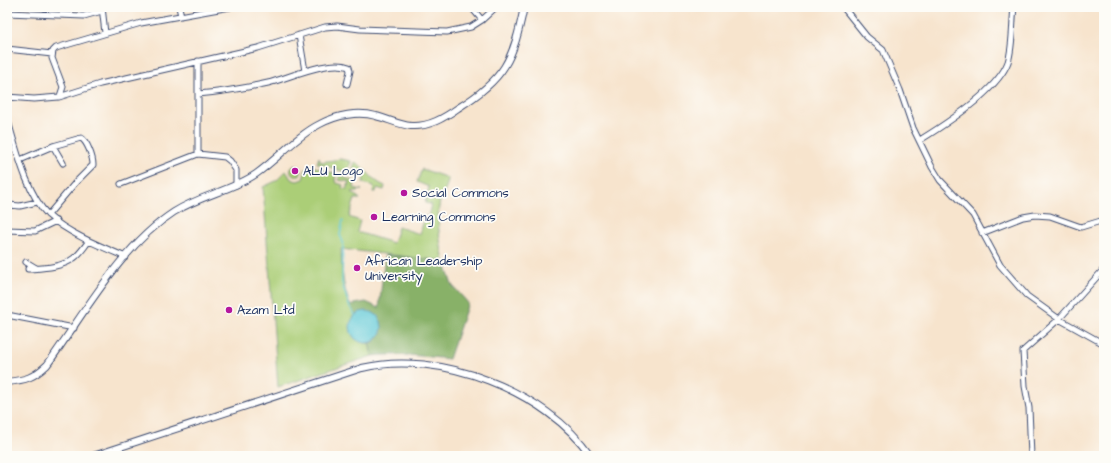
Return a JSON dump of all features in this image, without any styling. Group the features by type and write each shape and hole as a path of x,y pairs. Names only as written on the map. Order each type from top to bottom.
{"main road":[{"path":"7,382 36,376 47,365 102,286 146,233 174,212 192,201 236,185 256,174 319,124 334,118 348,114 363,114 376,116 408,126 418,126 438,120 486,90 504,68 515,43 524,7"},
{"path":"93,456 362,368 381,364 406,363 424,365 480,378 520,395 576,436 591,456"}],"street":[{"path":"179,7 181,16"},
{"path":"52,54 56,48 141,23 230,7"},
{"path":"471,7 482,20"},
{"path":"7,98 34,99 59,97 100,84 258,48 324,27 337,26 360,29 447,32 471,27 482,20 496,7"},
{"path":"843,7 867,37 883,50 900,90 913,128 940,180 973,214 1000,265 1027,296 1059,319 1104,344"},
{"path":"920,140 950,121 995,82 1008,61 1014,7"},
{"path":"7,12 84,16 102,9 105,33"},
{"path":"299,35 305,71"},
{"path":"7,49 52,54"},
{"path":"52,54 63,87 63,92 59,97"},
{"path":"198,61 198,154"},
{"path":"198,94 255,86 305,71 331,66 349,67 350,71 347,84"},
{"path":"7,118 20,160 37,202 48,215 88,241 126,257"},
{"path":"20,160 53,146 82,138 93,160 93,165 76,182 48,215"},
{"path":"7,143 14,141"},
{"path":"53,146 63,162"},
{"path":"121,184 198,154 225,157 230,161 236,170 236,185"},
{"path":"10,205 20,206 37,202"},
{"path":"982,233 1023,217 1035,215 1050,216 1067,223 1081,226 1104,220"},
{"path":"7,230 35,231 56,221"},
{"path":"28,269 51,267 74,258 88,241"},
{"path":"26,262 36,268"},
{"path":"1031,456 1023,351 1059,319 1104,269"},
{"path":"7,315 74,328"}],"green space":[{"path":"319,157 321,162 340,159 351,161 348,173 317,163"},
{"path":"355,162 380,184 385,186 384,190 377,188 376,192 373,192 374,186 363,183 364,177 352,173"},
{"path":"296,165 300,167 302,171 300,175 296,177 292,175 290,171 292,167"},
{"path":"312,166 336,174 335,181 343,185 342,188 347,189 349,182 339,180 340,175 355,182 354,188 362,190 352,192 360,199 355,199 349,217 360,221 357,232 393,243 398,227 420,234 425,216 428,217 431,204 425,203 429,187 417,182 422,169 448,178 440,201 438,216 444,261 341,249 343,275 348,299 355,315 354,316 363,343 369,343 372,356 278,387 263,187 276,181 286,171 291,179 297,181 303,179 306,169"},
{"path":"385,255 444,261 452,285 468,303 449,359 401,355 372,356 369,343 374,342 381,322 374,313 358,313 355,315 349,305 366,302 379,308"}],"water":[{"path":"363,311 369,311 378,315 382,327 378,339 369,343 363,343 354,339 350,330 350,324 354,315"}],"waterway":[{"path":"343,220 340,235 343,242 342,283 349,305 355,315"}],"place":[{"name":"ALU Logo","path":"295,171"},
{"name":"Social Commons","path":"404,193"},
{"name":"Learning Commons","path":"374,217"},
{"name":"African Leadership University","path":"357,268"},
{"name":"Azam Ltd","path":"229,310"}]}
